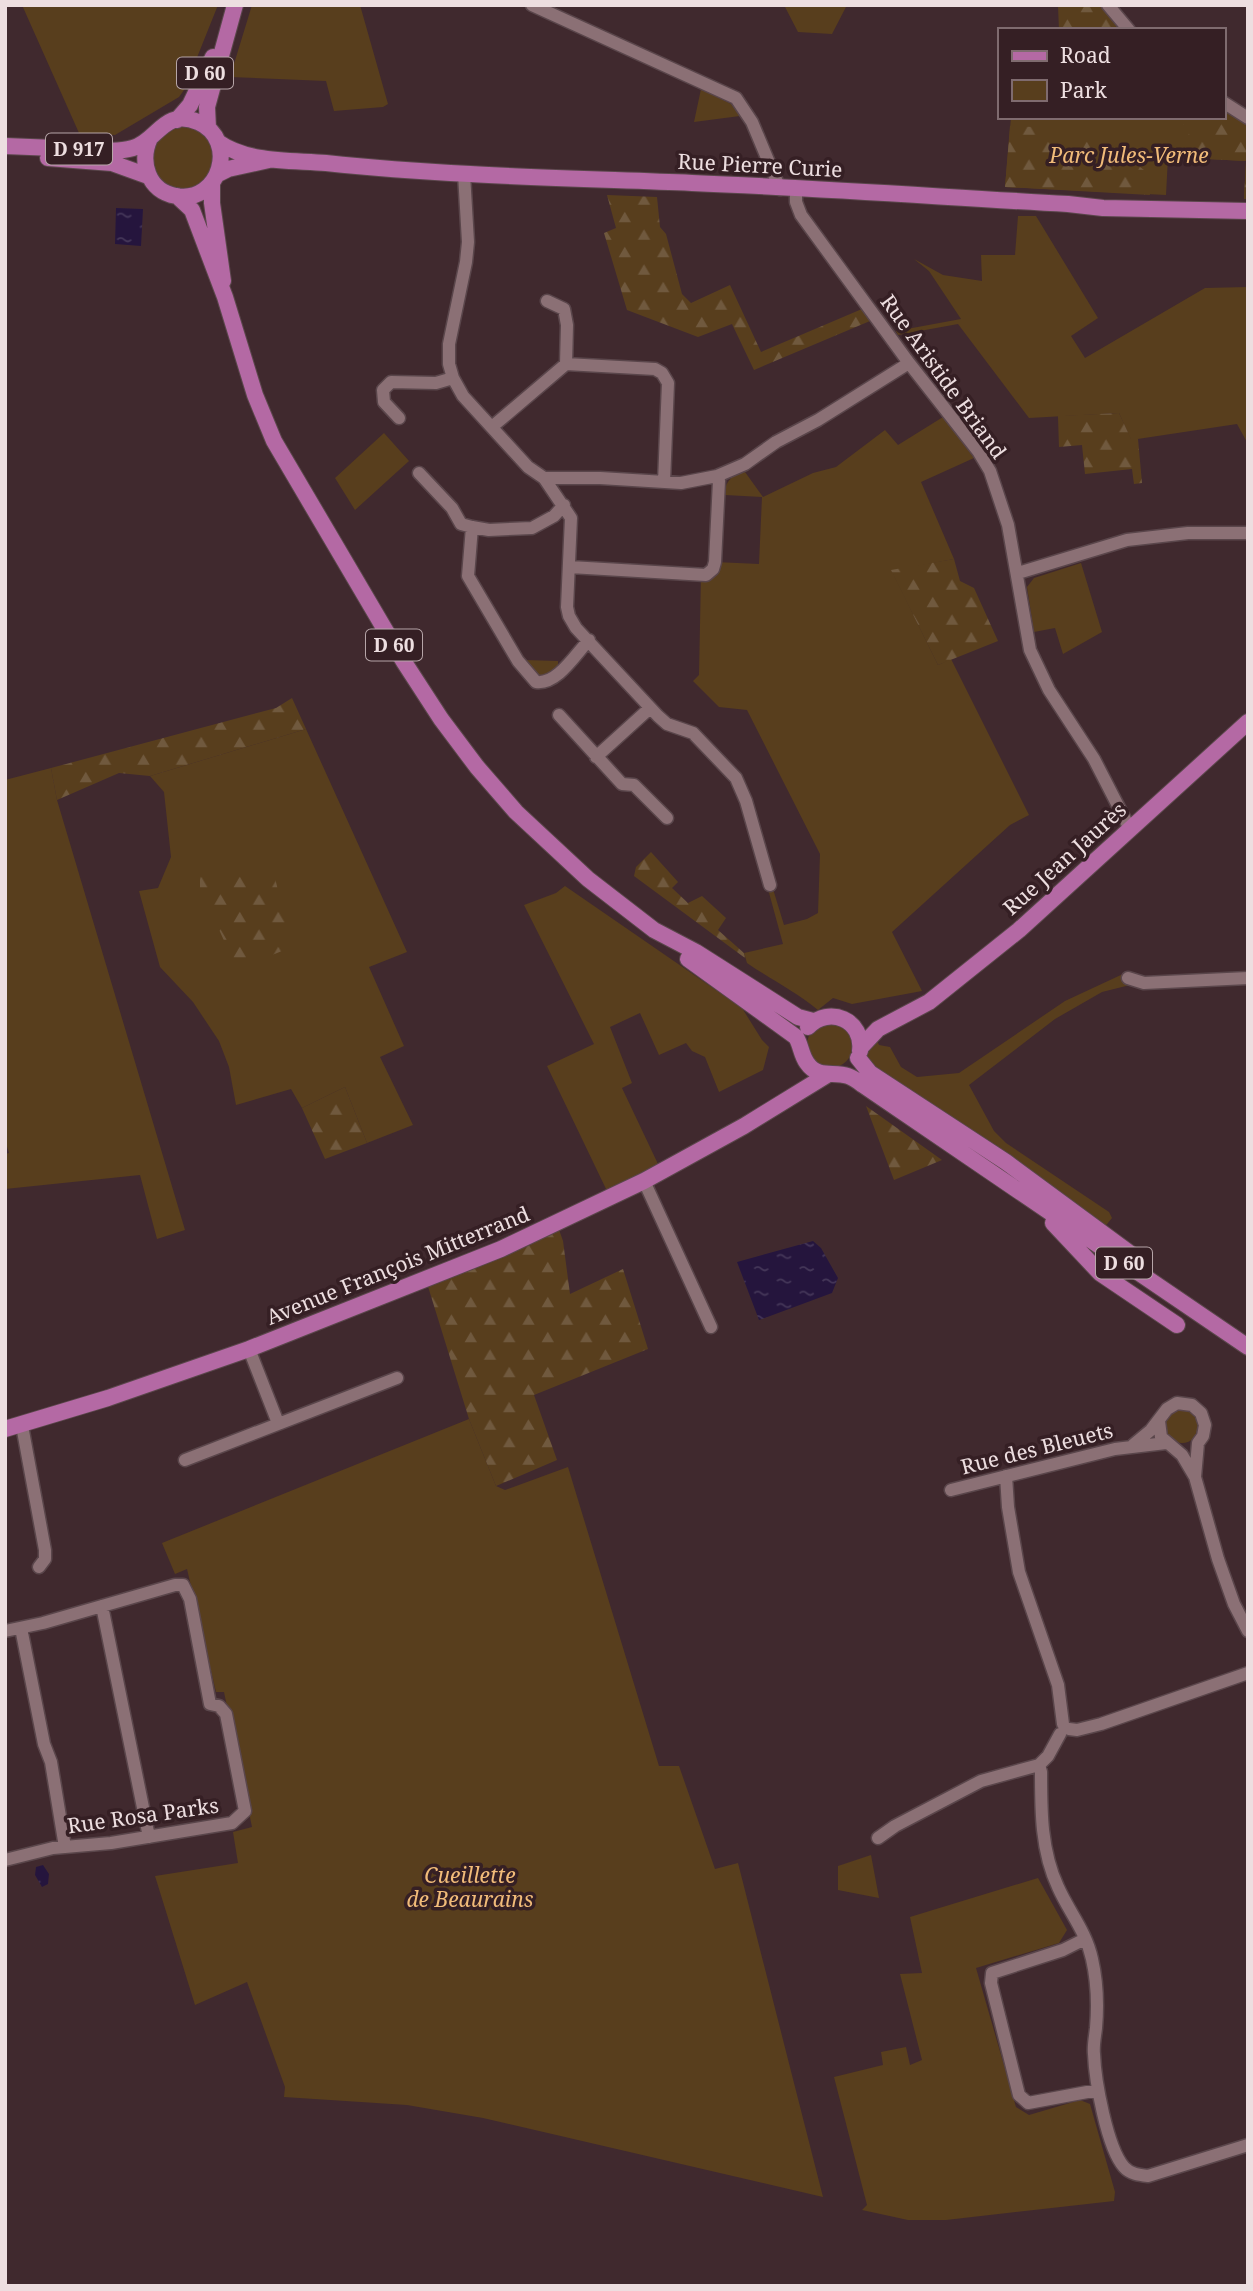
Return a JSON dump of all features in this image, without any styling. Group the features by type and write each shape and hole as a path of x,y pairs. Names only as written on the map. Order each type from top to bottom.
{"main road":[{"name":"D 60","path":"208,128 207,107 235,5"},
{"name":"D 60","path":"177,120 195,96 229,23"},
{"path":"177,120 198,122 208,128 218,142 221,163 215,179 196,194 177,196 160,190 148,176 144,157 150,138 166,123 177,120"},
{"name":"D 917","path":"5,146 119,150 138,147 150,138"},
{"name":"Rue Pierre Curie","path":"218,142 229,148 271,160 370,169 1058,203 1103,208 1248,211"},
{"name":"D 917","path":"5,155 112,163 148,176"},
{"name":"Rue Pierre Curie","path":"215,179 228,169 271,160"},
{"name":"D 60","path":"215,179 212,203 225,297"},
{"name":"D 60","path":"177,196 192,210 225,297 255,395 274,441 440,719 477,767 535,832 678,952 784,1027 801,1045"},
{"name":"Rue Jean Jaurès","path":"859,1052 878,1029 929,1002 978,964 1066,889 1248,722"},
{"name":"D 60","path":"654,930 696,952 798,1017 813,1021"},
{"path":"848,1021 859,1035 859,1052 849,1069 832,1075 817,1072 806,1062 801,1045 804,1032 813,1021 831,1016 848,1021 901,1016"},
{"name":"D 60","path":"859,1052 870,1073 1006,1162 1248,1337"},
{"path":"787,1098 802,1076 806,1062"},
{"name":"D 60","path":"832,1075 850,1076 1248,1346"},
{"name":"Avenue François Mitterrand","path":"13,1427 108,1398 249,1349 501,1249 644,1181 832,1075"},
{"path":"1000,1179 1022,1201 1056,1225 1100,1273 1177,1325"}],"street":[{"name":"Rue Aristide Briand","path":"532,5 736,98 752,122 801,215 909,363 978,451 990,471 1008,525 1030,650 1049,690 1094,759 1130,829"},
{"path":"1108,5 1127,28"},
{"path":"1225,103 1248,118"},
{"path":"464,174 467,255 449,344 448,354 453,378 463,396 528,467 544,478 571,519 567,607 569,616 654,712 667,724 693,733 736,778 746,801 770,885"},
{"path":"547,301 564,309 567,325 566,365"},
{"path":"544,478 681,483 717,476 745,464 909,363"},
{"path":"492,426 566,365 655,369 662,373 668,383 664,482"},
{"path":"399,418 384,402 383,390 391,382 436,383 453,378"},
{"path":"419,473 452,509 461,524 472,527 489,530 532,528 554,516 564,505"},
{"path":"570,567 706,575 713,569 715,562 719,481 717,476"},
{"path":"472,527 468,576 518,661 536,682 545,684 553,679 589,640"},
{"path":"1017,573 1138,538 1188,533 1248,533"},
{"path":"596,757 654,712"},
{"path":"559,715 622,784 634,785 667,818"},
{"path":"1128,978 1144,983 1248,978"},
{"path":"644,1181 711,1327"},
{"path":"249,1349 278,1423"},
{"path":"185,1460 397,1378"},
{"path":"1132,1446 1173,1404 1192,1405 1202,1413 1205,1424 1203,1436 1198,1443 1186,1449 1170,1445"},
{"path":"1159,1421 1161,1437 1182,1455 1195,1477 1218,1559 1238,1613 1248,1631"},
{"path":"13,1427 23,1431 45,1550 45,1559 39,1567"},
{"path":"1195,1477 1198,1443"},
{"name":"Rue des Bleuets","path":"951,1490 1132,1446 1170,1445"},
{"path":"878,1839 895,1826 981,1781 1039,1765 1048,1756 1064,1729 1058,1685 1019,1572 1008,1507 1006,1476"},
{"name":"Rue Rosa Parks","path":"5,1860 65,1847 111,1843 232,1823 245,1811 226,1714 219,1706 210,1704 190,1599 183,1586 175,1585 103,1605"},
{"path":"5,1631 103,1605 149,1837"},
{"path":"21,1628 44,1744 51,1762 65,1847"},
{"path":"1064,1729 1101,1724 1248,1673"},
{"path":"1039,1765 1048,1861 1058,1888 1077,1918 1096,1976 1093,2051 1098,2090 1113,2147 1124,2167 1132,2173 1148,2176 1248,2145"},
{"path":"1085,1939 1063,1950 992,1973 991,1983 1019,2095 1028,2103 1098,2090"}],"green space":[{"path":"22,5 218,5 179,97 115,135 79,133"},
{"path":"252,5 360,5 388,104 383,107 334,111 326,81 230,77"},
{"path":"784,5 847,5 832,34 798,32"},
{"path":"1058,5 1099,5 1118,28 1059,28"},
{"path":"701,89 731,104 740,116 694,122"},
{"name":"Parc Jules-Verne","path":"1225,111 1248,125 1248,199 1244,199 1246,161 1168,157 1166,195 1005,187 1011,119 1225,119"},
{"path":"1225,111 1248,125 1248,199 1244,199 1246,161 1167,157 1168,145 1174,137 1188,136 1191,128 1172,119 1225,119"},
{"path":"1010,126 1033,127 1048,139 1079,136 1100,140 1120,151 1144,170 1150,195 1005,187"},
{"path":"183,127 205,136 214,158 205,180 183,189 161,180 152,158 161,136"},
{"path":"607,195 657,197 660,227 666,234 682,294 691,303 730,285 761,352 862,309 870,321 754,370 732,324 698,337 627,310 604,233 616,228"},
{"path":"1018,216 1036,216 1098,318 1071,336 1085,358 1205,288 1248,287 1248,444 1237,424 1131,440 1119,413 1029,418 958,324 898,335 896,331 961,319 929,271 914,259 943,275 982,281 981,255 1015,255"},
{"path":"1119,413 1131,439 1138,439 1142,483 1134,484 1132,469 1085,474 1082,445 1059,447 1058,416"},
{"path":"943,417 974,458 921,482 954,559 892,571 938,665 951,659 1029,815 1010,825 892,932 922,991 852,1004 833,998 818,1010 747,963 744,953 783,944 768,889 773,889 784,925 818,913 820,854 747,710 719,707 693,681 699,675 701,574 715,562 759,564 762,497 725,495 726,486 733,476 745,472 763,497 813,473 836,467 885,430 898,445"},
{"path":"384,433 409,461 355,510 335,478"},
{"path":"954,559 960,581 974,588 998,641 938,665 891,570"},
{"path":"1081,563 1102,632 1063,654 1055,628 1034,632 1027,587 1034,578"},
{"path":"524,660 558,661 558,669 550,676 536,676"},
{"path":"292,698 306,729 150,776 119,773 57,800 51,768 276,708"},
{"path":"306,729 407,952 369,967 404,1046 380,1057 413,1125 367,1143 345,1087 302,1108 291,1089 236,1105 229,1067 219,1041 193,1002 160,967 139,891 158,888 171,857 164,792 150,776"},
{"path":"51,768 57,800 185,1230 157,1239 140,1175 5,1189 5,1154 9,1153 5,1140 5,780"},
{"path":"651,852 678,882 672,888 688,903 702,896 726,918 718,930 744,953 745,958 634,876 636,867"},
{"path":"200,870 274,874 292,947 237,969 200,888"},
{"path":"565,886 742,1008 769,1047 763,1070 719,1092 705,1057 692,1051 686,1043 659,1055 640,1013 610,1027 632,1083 622,1088 658,1164 607,1191 547,1066 594,1044 524,905 556,893"},
{"path":"1123,974 1130,985 1102,992 1055,1019 969,1085 994,1131 1006,1143 1109,1212 1112,1218 1103,1229 866,1062 866,1047 875,1035 879,1045 890,1047 901,1067 917,1077 959,1073 1065,1001"},
{"path":"830,1022 846,1029 853,1045 846,1061 830,1068 814,1061 807,1045 814,1029"},
{"path":"345,1087 367,1143 325,1159 302,1108"},
{"path":"866,1106 942,1160 894,1180"},
{"path":"557,1224 563,1241 570,1294 623,1269 648,1349 534,1395 557,1460 496,1486 469,1419 426,1280"},
{"path":"1182,1409 1194,1414 1199,1426 1194,1438 1182,1443 1170,1438 1165,1426 1170,1414"},
{"name":"Cueillette de Beaurains","path":"469,1419 496,1486 505,1490 568,1467 659,1766 679,1766 715,1869 738,1863 823,2197 483,2118 407,2105 284,2097 285,2087 247,1982 195,2005 155,1876 238,1863 233,1832 252,1827 224,1692 216,1692 187,1569 175,1574 162,1543"},
{"path":"871,1855 879,1898 838,1890 838,1866"},
{"path":"1038,1878 1067,1930 1059,1943 976,1968 1016,2107 1029,2115 1080,2100 1090,2104 1115,2192 1114,2201 946,2220 908,2220 862,2210 867,2205 834,2077 883,2065 881,2052 906,2047 910,2065 922,2060 900,1974 922,1973 910,1917"}],"water":[{"path":"116,208 143,209 141,246 115,244"},
{"path":"813,1241 821,1248 838,1278 832,1293 759,1320 737,1262"},
{"path":"43,1865 49,1874 48,1884 42,1887 35,1875 36,1867"}]}
